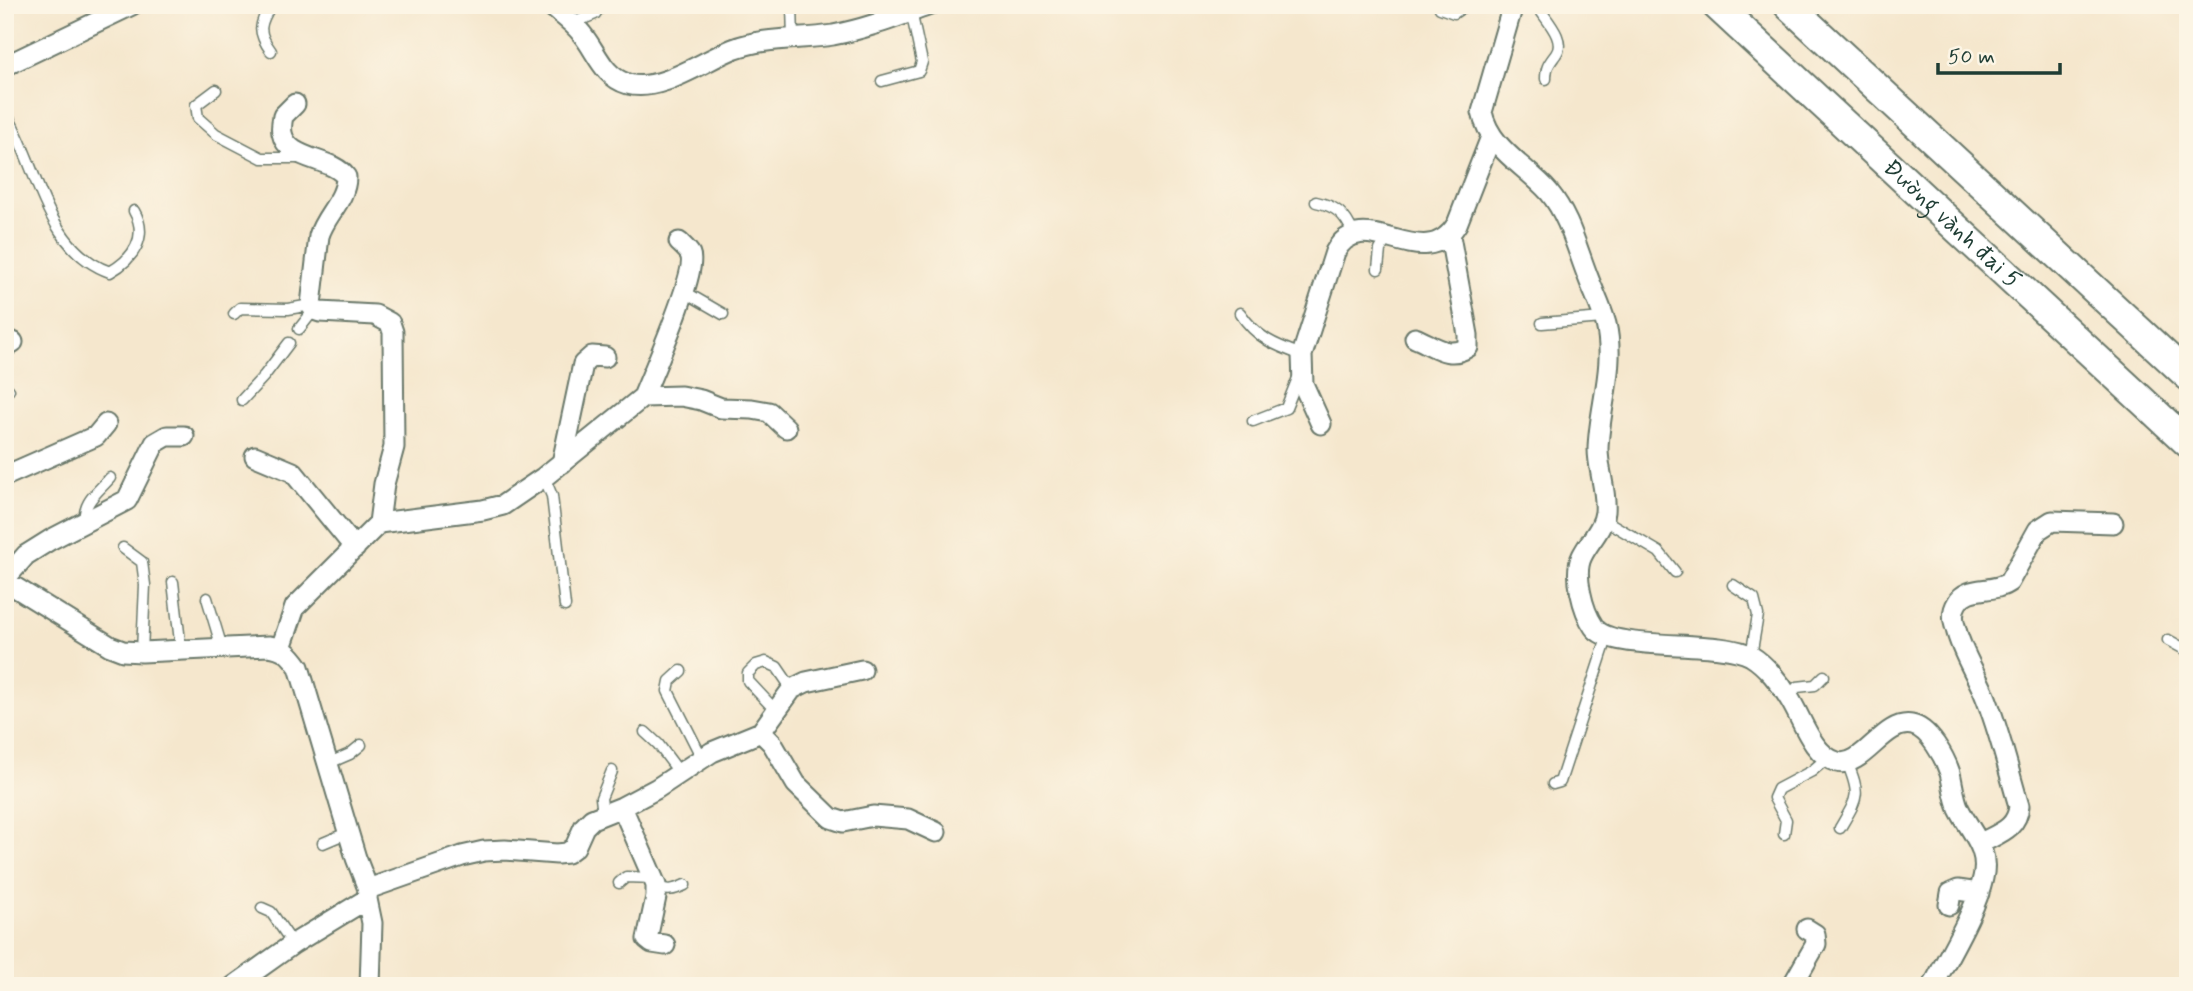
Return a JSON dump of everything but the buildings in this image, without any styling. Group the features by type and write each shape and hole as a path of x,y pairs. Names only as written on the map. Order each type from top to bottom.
{"main road":[{"name":"Đường vành đai 5","path":"1716,5 2188,443"},
{"name":"Đường vành đai 5","path":"1788,5 2188,376"}],"street":[{"path":"5,66 132,5"},
{"path":"550,5 583,34 603,67 615,78 629,84 645,85 663,82 733,49 750,44 849,32 921,8"},
{"path":"1513,5 1482,112 1484,123 1491,137 1548,192 1561,210 1603,318 1609,344 1609,365 1598,446 1605,500 1603,519 1601,527 1581,556 1577,571 1592,625 1607,638 1719,649 1751,656 1789,697 1816,747 1827,758 1841,763 1852,761 1904,724 1916,725 1925,732 1946,763 1960,811 1981,843 1985,859 1979,893 1933,986"},
{"path":"281,648 295,607 379,523 384,484 394,447 393,332 390,323 376,315 313,307 319,236 322,226 346,186 346,177 341,169 312,158 289,145 282,134 283,116 295,104"},
{"path":"1321,424 1303,384 1301,363 1335,251 1342,240 1353,233 1365,232 1423,246 1438,243 1450,236 1491,137"},
{"path":"1415,338 1443,352 1460,352 1468,347 1450,236"},
{"path":"379,523 484,510 503,505 544,477 643,397 692,268 690,253 679,242"},
{"path":"562,463 583,364 592,356 606,357"},
{"path":"643,397 681,396 721,408 769,412 786,428"},
{"path":"5,477 96,436 106,424"},
{"path":"184,436 167,436 155,443 127,500 26,555 5,580 110,646 123,651 281,648 291,654 299,667 367,894 372,923 370,986"},
{"path":"255,456 293,472 355,548"},
{"path":"1981,843 2012,825 2018,818 2020,806 1985,696 1956,632 1955,605 1962,596 1971,591 1992,590 2009,582 2038,530 2052,521 2113,523"},
{"path":"234,986 367,894 461,856 505,850 568,853 575,847 584,827 592,819 656,789 702,758 761,733 792,689 822,678 862,670"},
{"path":"761,733 772,743 796,784 831,818 843,822 873,816 908,819 936,832"},
{"path":"613,811 655,882 656,897 647,939 652,943 665,945"},
{"path":"1949,905 1951,893 1958,890 1979,893"},
{"path":"1792,986 1816,944 1815,934 1807,929"}],"lane":[{"path":"271,5 261,21 262,38 271,51"},
{"path":"572,23 595,14 601,5"},
{"path":"792,5 793,39"},
{"path":"1440,8 1454,13 1466,5"},
{"path":"1537,5 1556,33 1559,44 1558,52 1546,67 1546,79"},
{"path":"882,81 919,71 922,62 921,8"},
{"path":"216,90 196,105 198,118 216,134 262,158 312,158"},
{"path":"5,112 18,132 55,225 91,266 110,272 127,262 137,247 139,220 134,211"},
{"path":"1316,202 1332,205 1346,217 1353,233"},
{"path":"1378,269 1380,250 1387,238"},
{"path":"685,292 723,314"},
{"path":"234,314 240,308 313,307"},
{"path":"299,329 313,307"},
{"path":"1240,313 1251,330 1301,363 1286,408 1253,421"},
{"path":"1542,323 1603,318"},
{"path":"242,400 289,343"},
{"path":"544,477 552,496 565,606"},
{"path":"85,523 84,513 88,501 110,478"},
{"path":"1603,519 1659,552 1675,572"},
{"path":"123,548 142,562 145,584 142,652"},
{"path":"173,582 181,650"},
{"path":"1734,584 1754,599 1758,615 1751,656"},
{"path":"207,598 222,649"},
{"path":"1553,784 1560,782 1607,638"},
{"path":"2168,640 2188,651"},
{"path":"777,712 748,681 748,673 756,665 766,662 777,667 792,689"},
{"path":"681,671 670,681 668,691 702,758"},
{"path":"1789,697 1797,687 1815,685 1824,676"},
{"path":"645,732 658,744 678,772"},
{"path":"329,763 350,754 361,745"},
{"path":"1784,834 1786,820 1774,798 1777,789 1812,771 1827,758"},
{"path":"1840,828 1857,800 1856,784 1847,762"},
{"path":"612,771 601,798 613,811"},
{"path":"323,843 349,832"},
{"path":"620,883 626,877 655,882 663,890 674,890 685,885"},
{"path":"262,908 271,912 293,944"}]}
